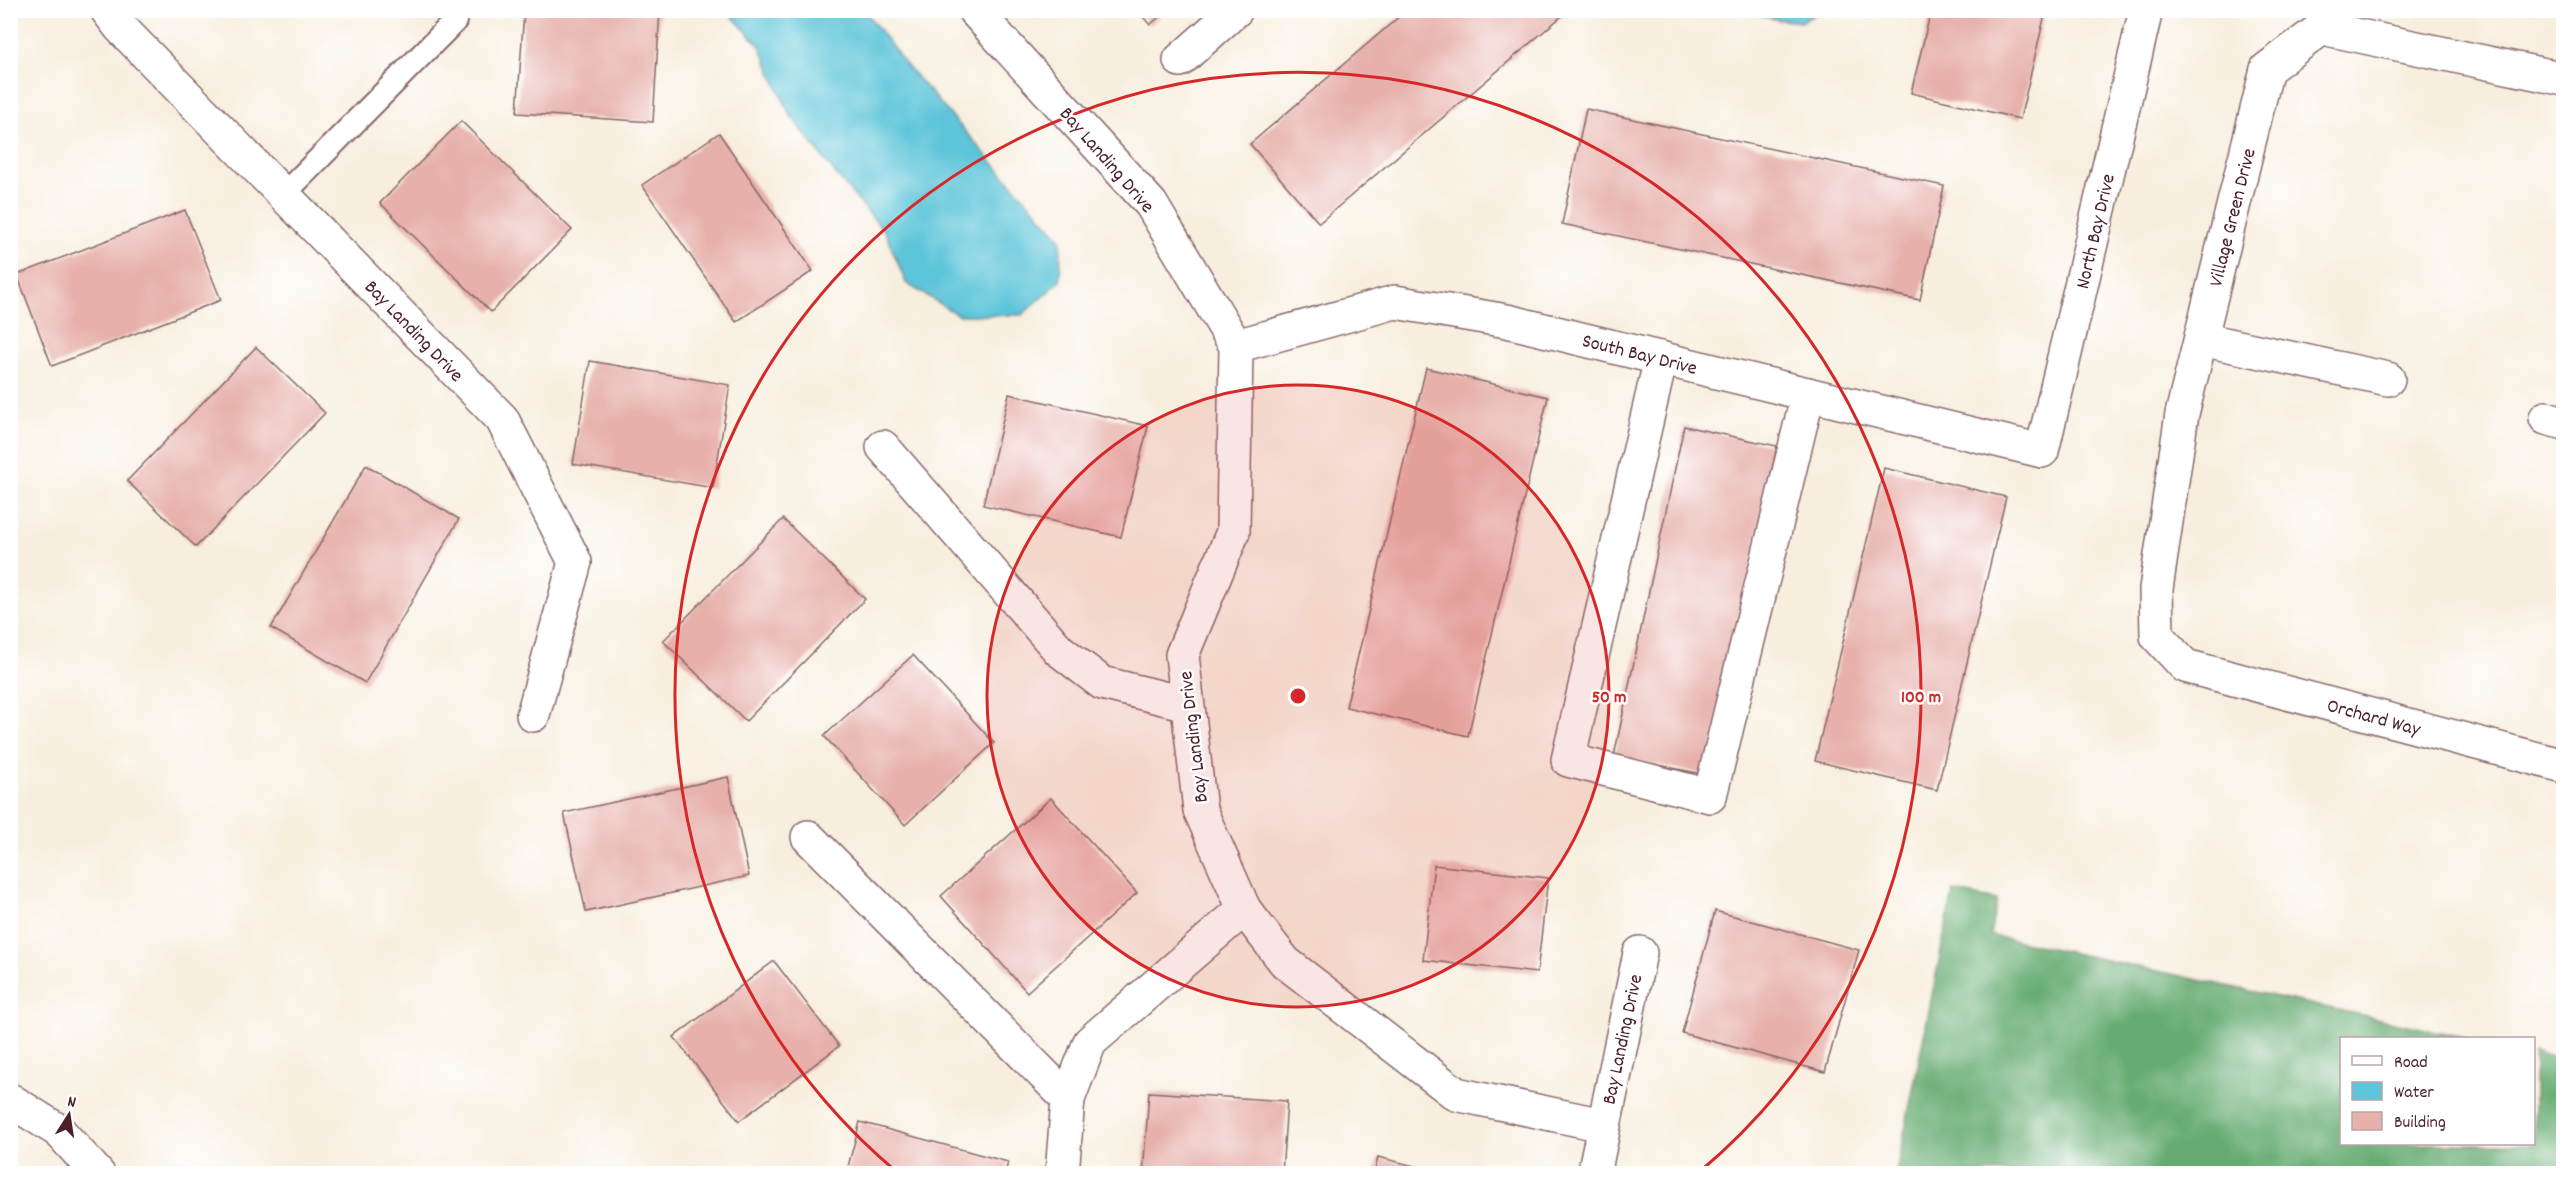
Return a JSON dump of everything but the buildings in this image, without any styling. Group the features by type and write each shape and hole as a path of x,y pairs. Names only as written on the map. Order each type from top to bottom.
{"street":[{"name":"Bay Landing Drive","path":"107,10 120,27 502,419 575,562 533,716"},
{"name":"Bay Landing Drive","path":"974,10 1151,204 1236,346 1233,532 1182,654 1200,810 1244,909 1285,962 1456,1094 1603,1125"},
{"path":"1180,60 1236,10"},
{"name":"North Bay Drive","path":"2043,451 2146,10"},
{"name":"Village Green Drive","path":"2185,666 2157,636 2156,589 2182,414 2267,69 2322,28 2564,79"},
{"name":"South Bay Drive","path":"1236,346 1395,302 1507,321 2043,451"},
{"path":"2201,339 2388,379"},
{"path":"1661,358 1568,760 1710,796 1808,394"},
{"path":"883,447 1059,651 1102,683 1187,704"},
{"name":"Orchard Way","path":"2185,666 2564,766"},
{"path":"808,837 1068,1098"},
{"path":"1062,1173 1068,1098 1090,1042 1244,909"},
{"name":"Bay Landing Drive","path":"1594,1173 1640,953"},
{"path":"10,1100 59,1131 98,1173"}],"lane":[{"path":"283,195 455,21"}],"green space":[{"path":"1953,891 1997,900 1990,935 2463,1037 2340,1037 2340,1145 2535,1145 2535,1053 2563,1059 2563,1173 1896,1173"}],"water":[{"path":"727,11 865,11 906,65 1061,239 1060,281 1022,315 958,315 906,283 885,232 837,176 789,113 760,46"},
{"path":"1747,11 1821,11 1801,22 1774,19"}]}
